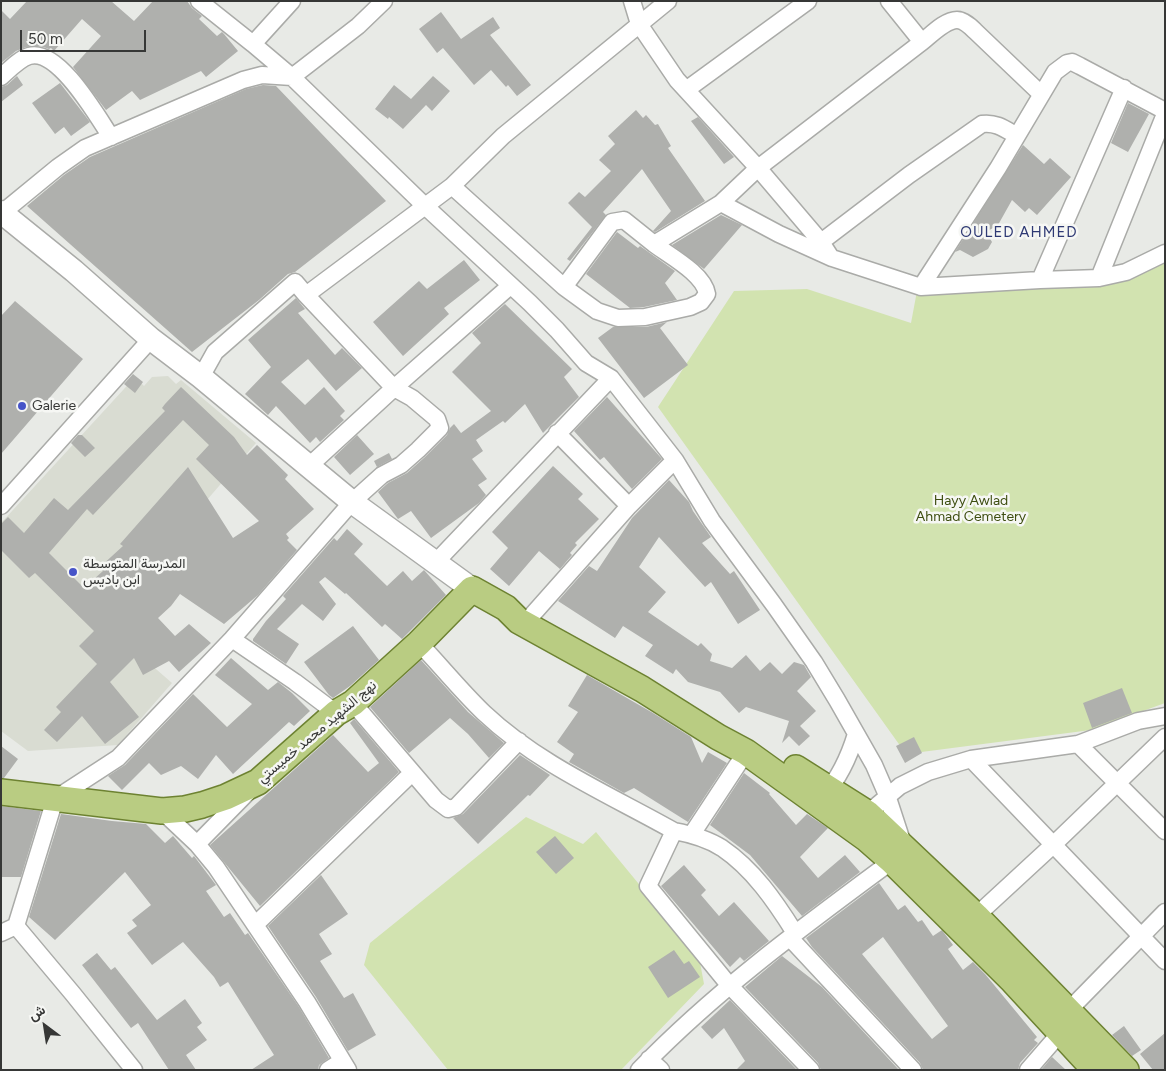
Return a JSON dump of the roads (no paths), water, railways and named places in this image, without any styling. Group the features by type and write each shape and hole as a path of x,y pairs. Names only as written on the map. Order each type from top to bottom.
{"main road":[{"path":"2,213 74,271 151,339 201,377 308,467 352,502 472,589 506,608 520,621 642,689 718,737 823,796"},
{"name":"نهج الشهيد محمد خميستي","path":"1,792 162,811 185,809 226,797 258,782 419,643 472,589"},
{"path":"506,608 526,610 659,682 859,820 898,854 976,916 1065,1021 1095,1070"},
{"path":"898,854 1012,979 1126,1070"}],"street":[{"path":"199,1 292,77 425,206 530,303 586,363 611,378 675,460 712,521 814,662 874,765 887,795 898,854 729,985 676,1032 650,1066"},
{"path":"253,44 292,1"},
{"path":"2,213 68,159 85,148 243,80 262,75 292,77 358,26 384,1"},
{"path":"632,1 639,24 665,64 686,90 758,168 821,242 832,258"},
{"path":"306,295 452,186 503,136 668,1"},
{"path":"686,90 808,1"},
{"path":"889,1 922,42"},
{"path":"654,244 721,202 758,168 922,42 945,25 957,20 964,22 976,31 1041,94"},
{"path":"1,77 18,62 30,56 40,56 51,60 66,72 111,136"},
{"path":"922,287 998,168 1055,72 1062,65 1072,62 1124,88 1165,112 1099,278"},
{"path":"1040,280 1124,88"},
{"path":"821,242 909,175 982,124 997,124 1017,136"},
{"path":"452,186 564,287 598,311 618,318 645,317 690,307 701,302 707,294 701,279 624,220 612,222 606,228 564,287"},
{"path":"721,202 779,234 832,258 922,287 1099,278 1126,272 1165,253"},
{"path":"134,1070 73,994 8,929 55,799 118,758 232,639 352,502 382,475 401,465 440,428 437,419 412,398 394,388 295,282 215,352 201,377"},
{"path":"308,467 510,286"},
{"path":"1,506 151,339"},
{"path":"435,562 611,378"},
{"path":"557,433 629,506"},
{"path":"533,614 629,506 675,460"},
{"path":"232,639 294,682 344,708 412,773 436,800 448,809 452,809 462,802 518,741"},
{"path":"419,643 484,713 518,741 552,764 674,831 692,834 721,848 746,869 775,901 792,936 913,1070"},
{"path":"859,820 887,795 928,772 971,759 1078,744 1138,721 1165,716"},
{"path":"823,796 850,756 856,734"},
{"path":"976,916 1165,737"},
{"path":"1078,744 1165,831"},
{"path":"692,834 746,752"},
{"path":"971,759 1165,961"},
{"path":"255,926 412,773"},
{"path":"197,844 258,782"},
{"path":"162,811 197,844 216,867 307,1002 340,1067"},
{"path":"674,831 648,886 729,985 811,1070"},
{"path":"1028,1070 1065,1021 1140,937 1165,912"}],"place":[{"name":"Galerie","path":"22,406"},
{"name":"المدرسة المتوسطة ابن باديس","path":"73,572"}],"district":[{"name":"OULED AHMED","path":"1019,233"}],"park label":[{"name":"Hayy Awlad Ahmad Cemetery","path":"971,510"}]}
